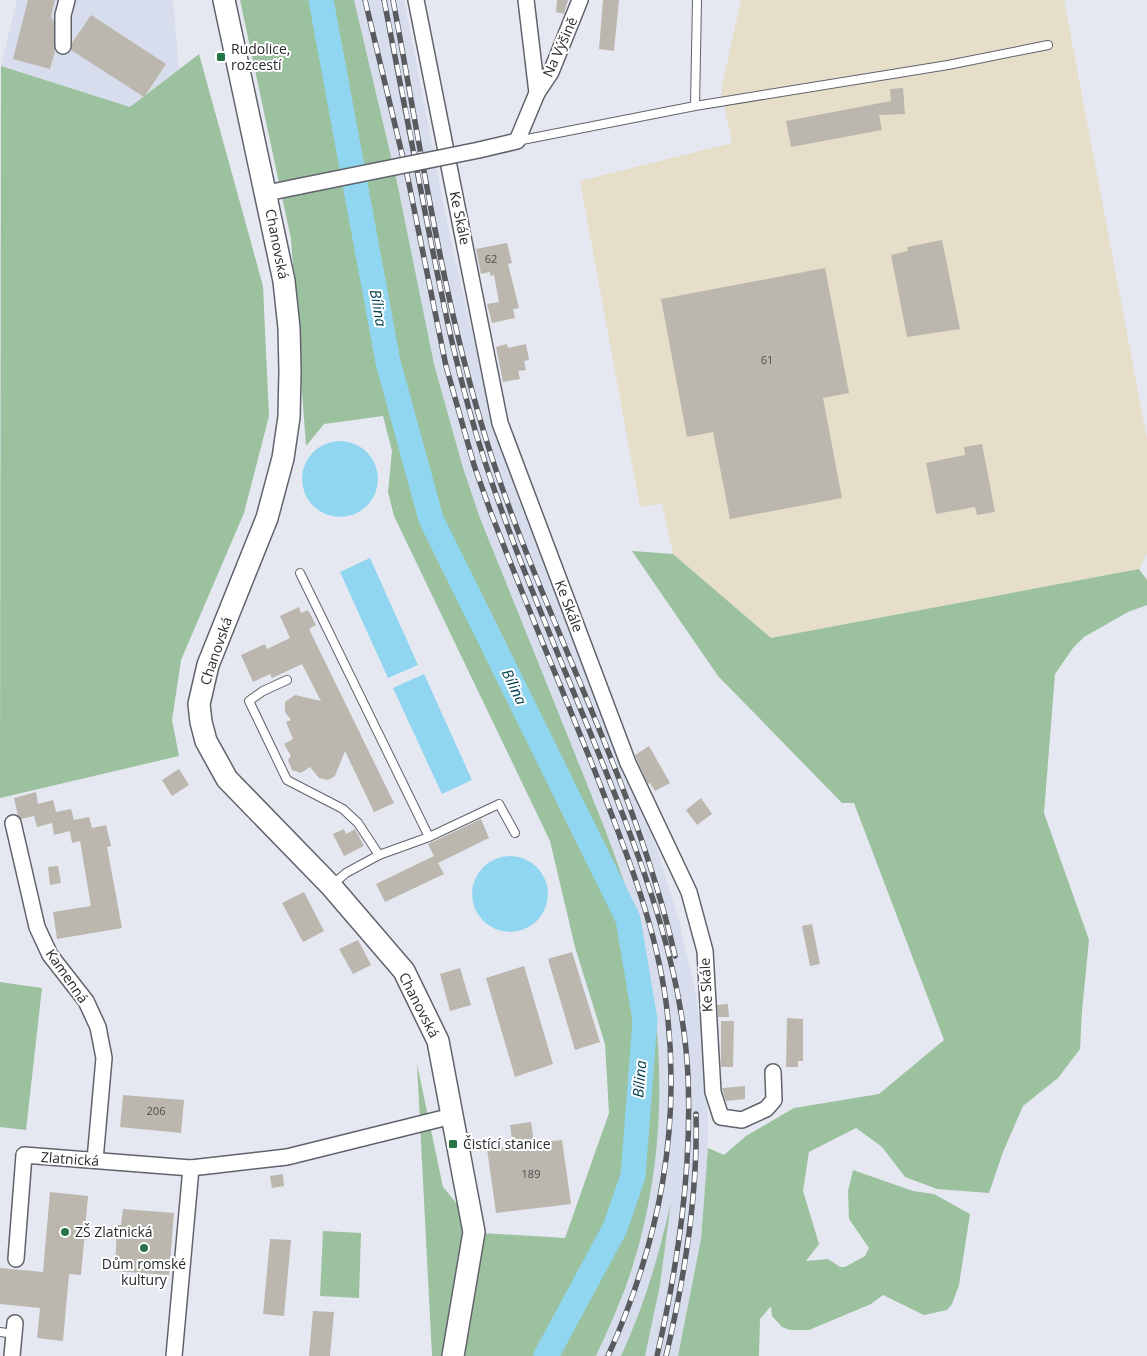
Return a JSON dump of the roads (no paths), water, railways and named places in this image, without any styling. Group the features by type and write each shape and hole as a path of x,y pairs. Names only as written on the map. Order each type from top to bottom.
{"street":[{"path":"63,46 63,15 66,0"},
{"name":"Chanovská","path":"224,0 267,193 284,281 289,328 290,371 284,458 267,518 208,664 199,704 206,741 227,779 331,886 404,971 438,1041 474,1232 453,1356"},
{"name":"Ke Skále","path":"416,0 500,423 628,763 689,892 705,952 713,1092 721,1118 742,1120 766,1109 774,1100 773,1072"},
{"path":"267,193 517,141 537,93 526,0"},
{"name":"Na Výšině","path":"537,93 551,72 580,0"},
{"name":"Kamenná","path":"13,822 37,927 50,955 86,1002 98,1027 104,1058 95,1160"},
{"name":"Zlatnická","path":"16,1259 24,1155 190,1168 287,1157 452,1116"},
{"path":"174,1356 190,1168"},
{"path":"10,1330 12,1356"}],"lane":[{"path":"695,106 697,0"},
{"path":"517,141 695,106 948,64 1048,45"},
{"path":"300,573 429,837"},
{"path":"287,680 249,701 288,780 343,808 358,823 380,855"},
{"path":"331,886 346,873 380,855 429,837 499,804 515,832"}],"water":[{"path":"333,441 347,441 361,447 372,458 378,472 375,494 367,506 347,517 333,517 319,511 308,500 302,486 302,472 308,458 319,447"},
{"path":"370,558 418,665 388,678 340,572"},
{"path":"424,674 472,780 442,794 393,688"},
{"path":"503,856 517,856 531,862 542,873 548,887 545,909 537,921 517,932 503,932 489,926 478,915 472,901 472,887 478,873 489,862"}],"waterway":[{"name":"Bílina","path":"321,0 388,362 431,519 628,919 645,1020 633,1176 615,1228 546,1356"}],"railway":[{"path":"365,0 408,179 446,366 474,465 491,513 627,854 646,912 661,972 670,1048 671,1094 668,1139 662,1183 641,1270 608,1356"},
{"path":"384,0 446,313 459,373 476,432 513,542 636,849 671,961 679,999 685,1037 688,1076 688,1147 677,1252 657,1356"},
{"path":"393,0 447,290 476,405 515,523 615,768 638,830 658,892 675,956"},
{"path":"666,1356 689,1236 695,1175 696,1114"}],"place":[{"name":"Rudolice, rozcestí","path":"221,57"},
{"name":"Čistící stanice","path":"453,1144"},
{"name":"ZŠ Zlatnická","path":"65,1232"},
{"name":"Dům romské kultury","path":"144,1248"}]}
